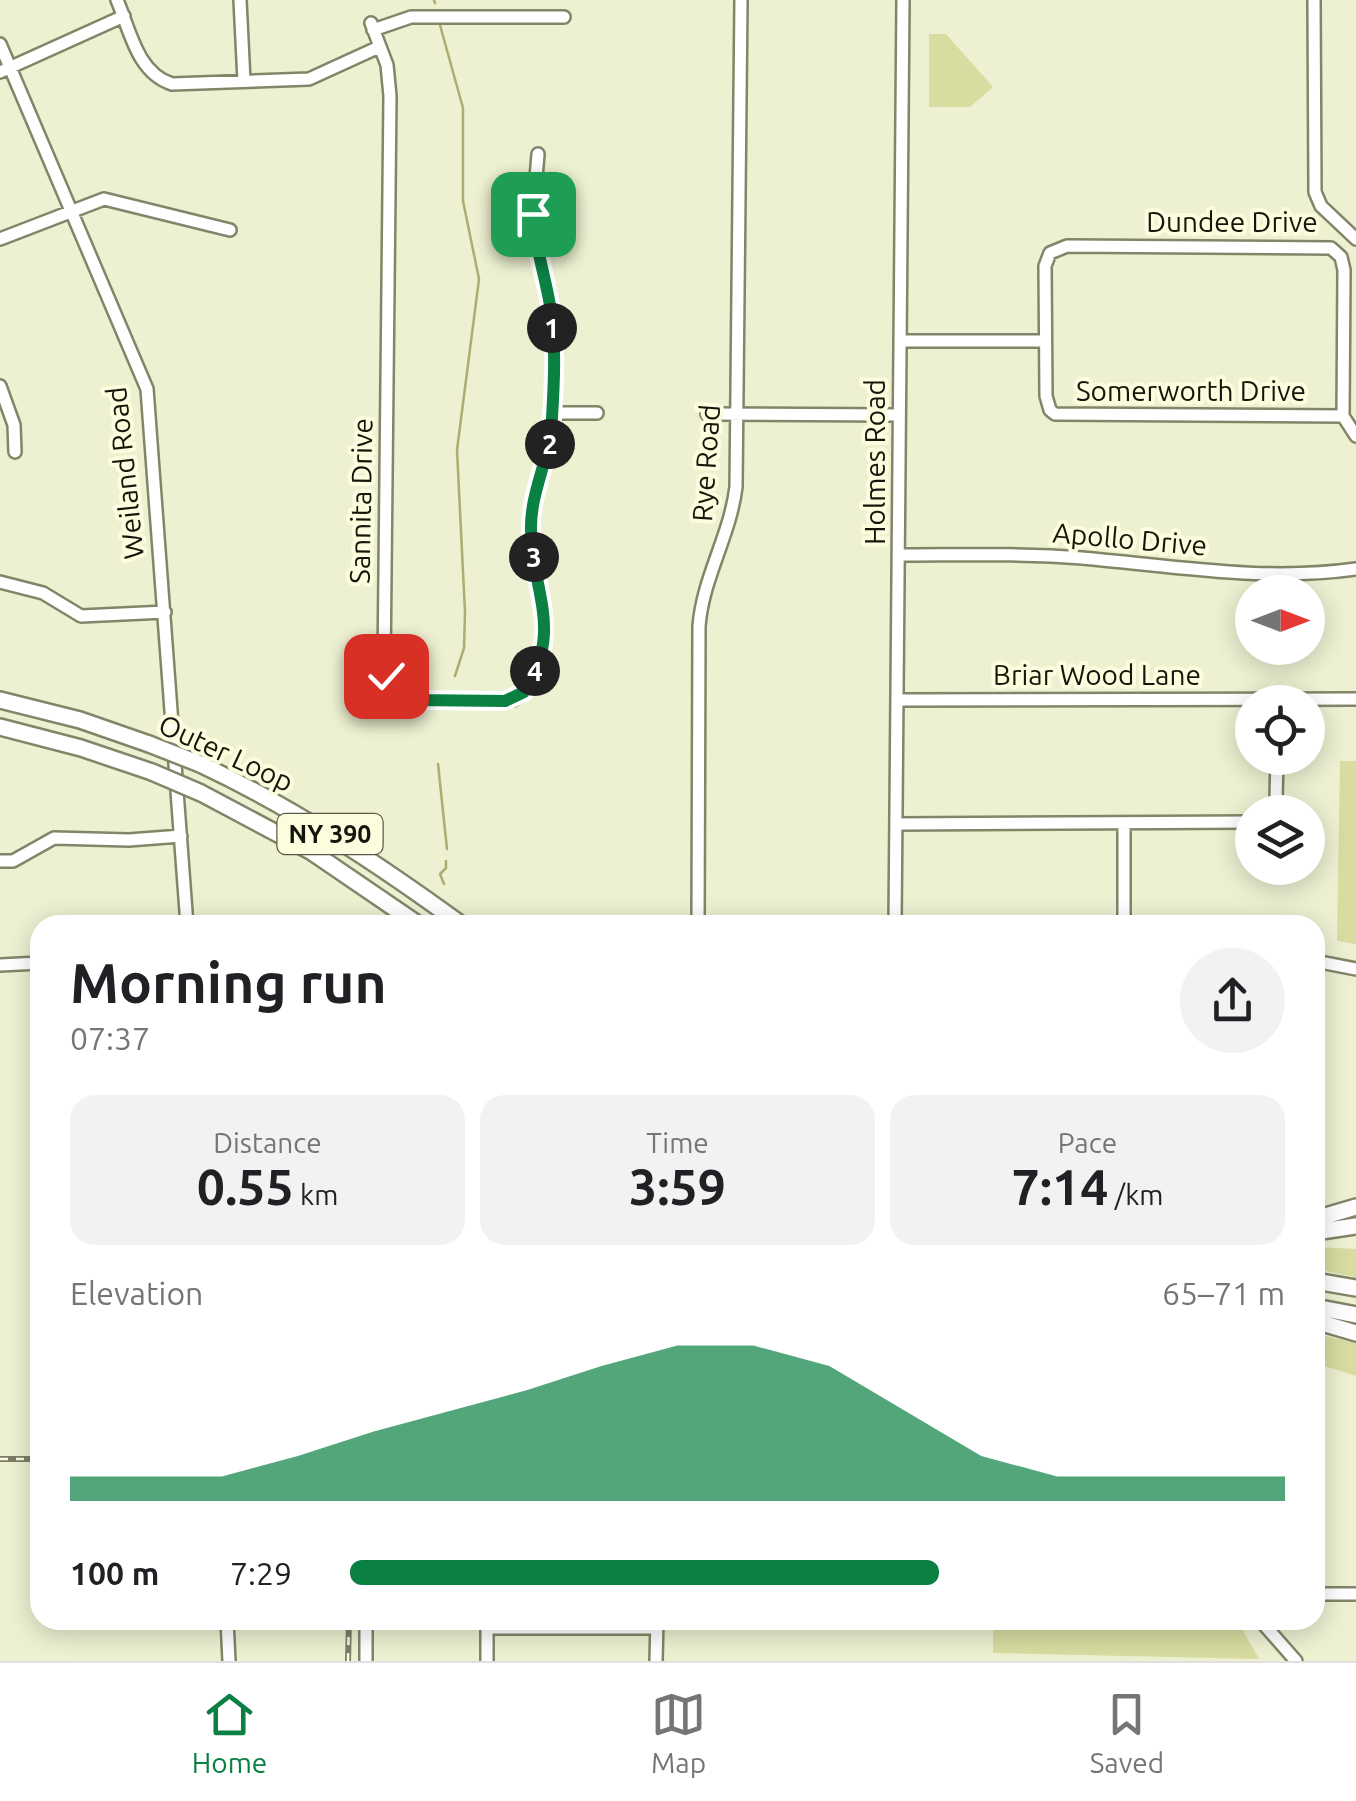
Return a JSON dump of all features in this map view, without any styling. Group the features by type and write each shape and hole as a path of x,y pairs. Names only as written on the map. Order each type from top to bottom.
{"highway":[{"name":"Outer Loop","path":"0,700 66,716 149,744 264,794 325,830 448,915"},
{"name":"Outer Loop","path":"0,727 81,748 201,793 312,852 405,915"},
{"path":"0,738 81,748"},
{"path":"1325,1216 1356,1207"},
{"path":"1325,1231 1356,1226"},
{"path":"1325,1283 1356,1288"},
{"path":"1325,1309 1356,1314"},
{"path":"1325,1324 1356,1333"}],"street":[{"path":"117,0 145,65 162,81 172,84 309,79 380,47 372,26 411,17 564,17"},
{"path":"240,0 244,81"},
{"name":"Rye Road","path":"698,915 700,615 704,588 725,539 733,508 740,0"},
{"name":"Holmes Road","path":"895,915 904,0"},
{"path":"1314,0 1315,192 1320,206 1356,239"},
{"path":"5,70 124,16"},
{"name":"Weiland Road","path":"0,44 5,70 71,209 147,390 187,915"},
{"name":"Sannita Drive","path":"380,47 389,76 390,96 384,667 388,684 401,696 413,700 518,698 529,686 543,646 546,617 531,518 548,455 552,318 534,240 538,154"},
{"path":"0,239 71,209 114,199 230,230"},
{"name":"Dundee Drive","path":"1045,341 1045,266 1050,253 1061,247 1331,248 1342,257 1344,270 1343,416"},
{"path":"901,341 1045,341"},
{"name":"Somerworth Drive","path":"1045,341 1047,404 1061,416 1343,416 1356,436"},
{"path":"0,386 14,425 15,452"},
{"path":"552,413 597,413"},
{"path":"707,414 899,415"},
{"name":"Apollo Drive","path":"899,555 1081,558 1252,574 1308,574 1356,568"},
{"path":"0,582 43,593 82,616 164,612"},
{"name":"Briar Wood Lane","path":"898,700 1235,701"},
{"name":"Briar Wood Lane","path":"1325,700 1356,700"},
{"path":"898,824 1235,822"},
{"path":"1124,824 1124,915"},
{"path":"0,861 13,861 54,838 129,840 182,836"},
{"path":"1325,963 1356,969"},
{"path":"0,965 30,964"},
{"path":"1325,1594 1356,1594"},
{"path":"226,1630 228,1661"},
{"path":"366,1630 366,1661"},
{"path":"487,1630 487,1661"},
{"path":"656,1661 657,1630"},
{"path":"1271,1630 1296,1661"}],"green space":[{"path":"929,34 946,34 993,87 970,107 929,107"},
{"path":"1340,761 1356,761 1356,944 1337,941"},
{"path":"1325,1247 1356,1249 1356,1277 1325,1271"},
{"path":"1325,1336 1356,1343 1356,1376 1325,1366"},
{"path":"993,1630 1243,1630 1259,1659 993,1653"}],"waterway":[{"path":"440,25 463,108 463,201 479,279 457,450 465,612 464,648 455,676"},
{"path":"438,764 447,849"},
{"path":"444,884 440,874 446,861"}],"railway":[{"path":"0,1459 30,1459"},
{"path":"348,1661 349,1630"}],"route":[{"path":"386,676 392,690 407,699 505,701 524,692 539,662 546,617 531,518 550,443 553,334 534,240 533,214"}]}
